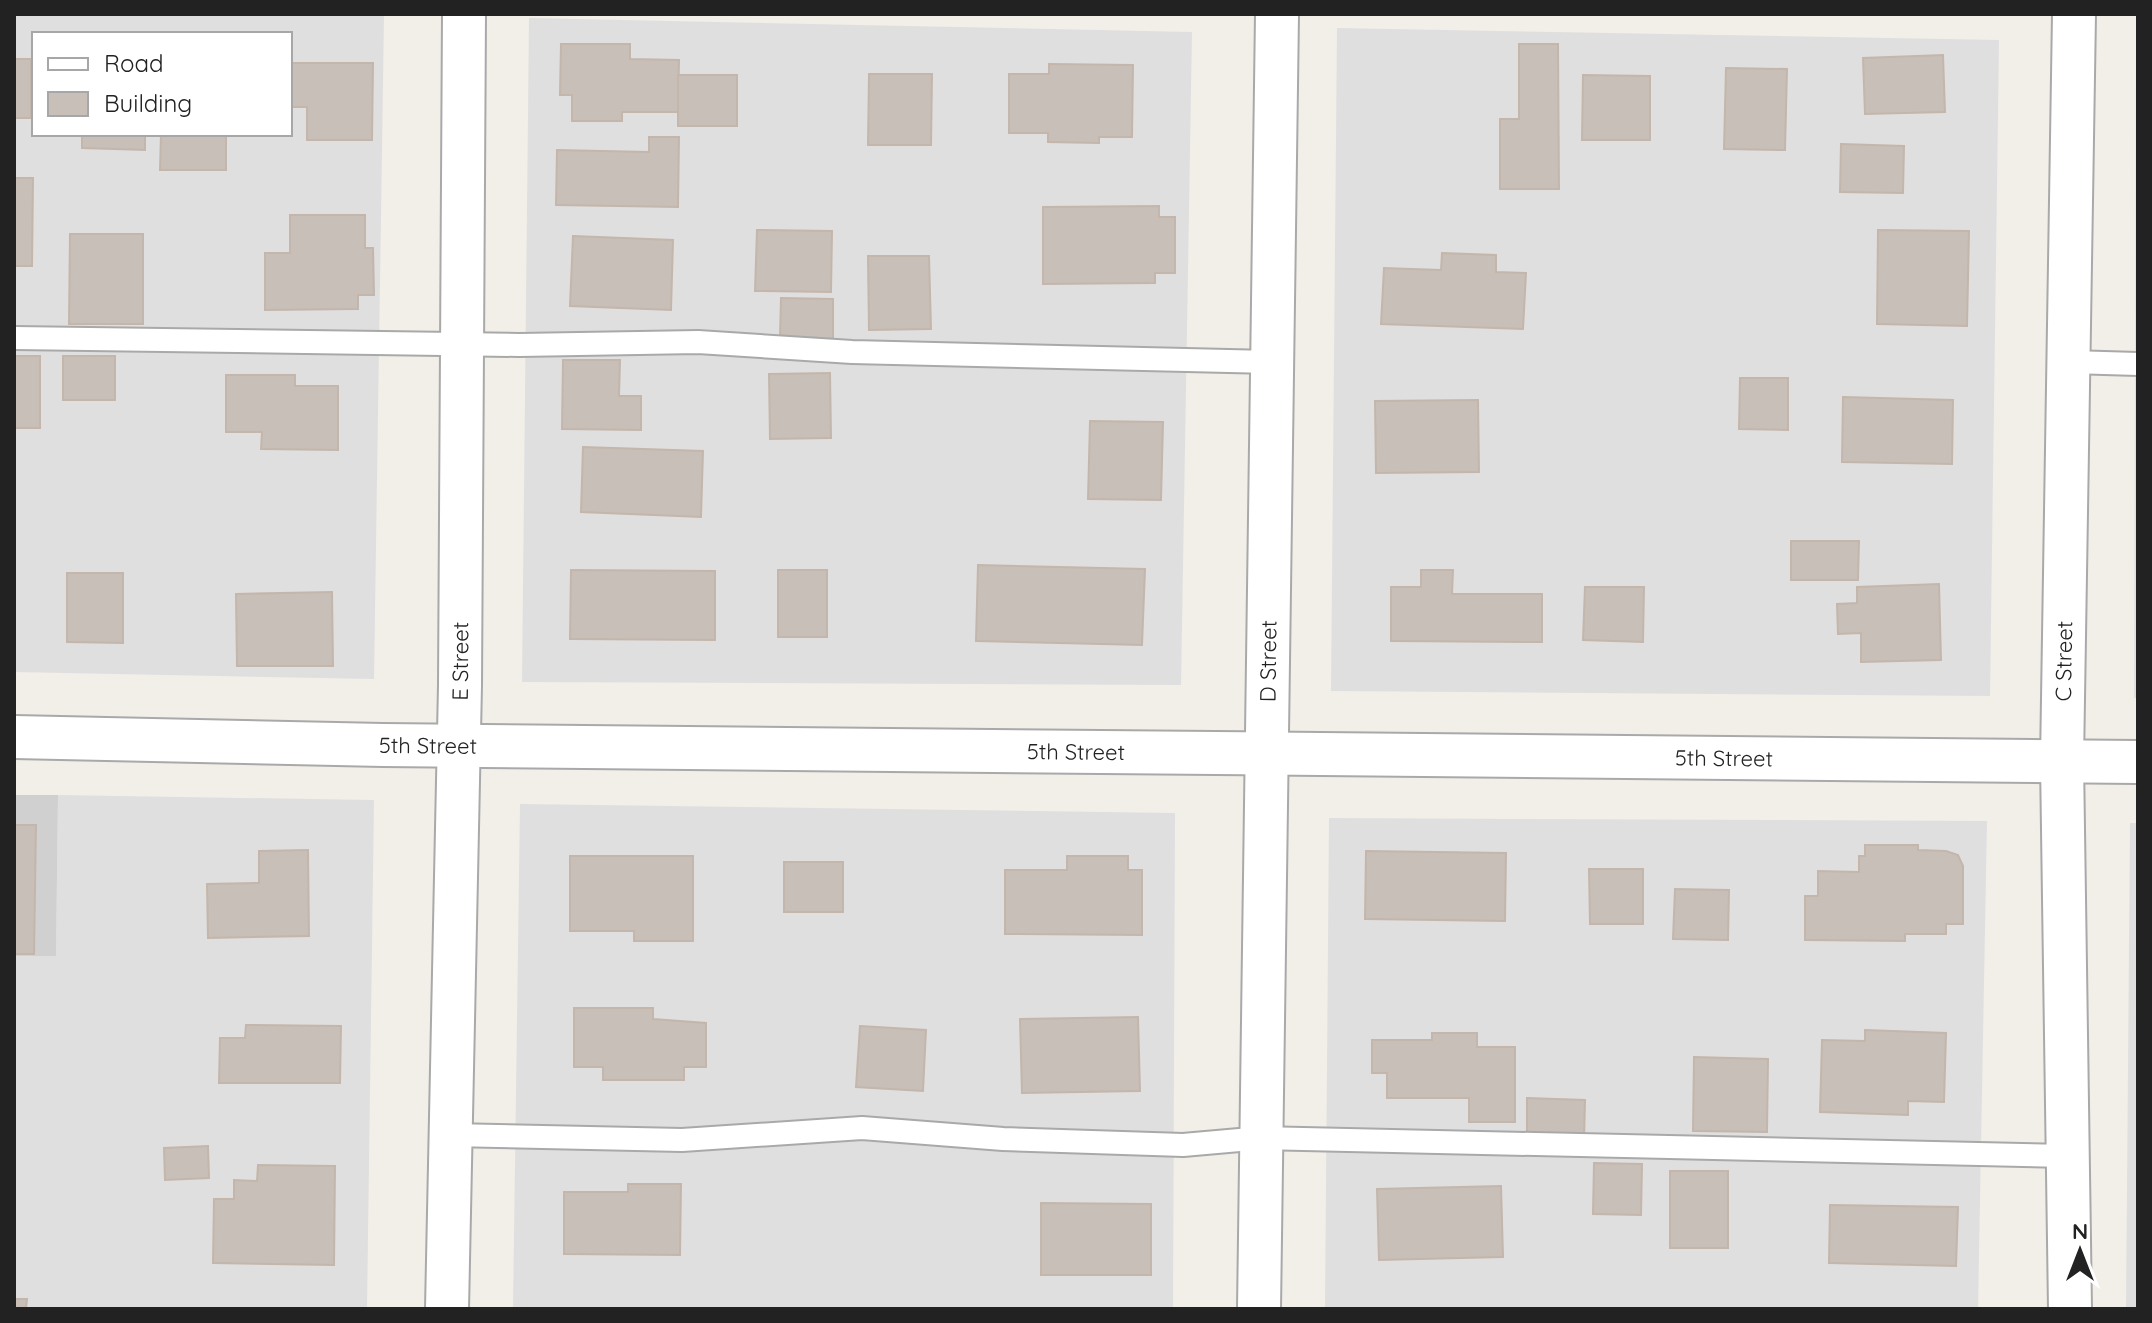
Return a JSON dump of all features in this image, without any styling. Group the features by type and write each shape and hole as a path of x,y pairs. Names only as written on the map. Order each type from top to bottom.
{"street":[{"name":"E Street","path":"447,1309 458,746 464,14"},
{"name":"D Street","path":"1259,1309 1277,14"},
{"name":"C Street","path":"2070,1309 2062,761 2074,14"},
{"name":"5th Street","path":"14,737 458,746 2138,762"}],"lane":[{"path":"14,338 460,344 698,342 852,352 1271,362"},
{"path":"2070,362 2138,364"},
{"path":"450,1135 682,1140 862,1128 1003,1139 1183,1145 1262,1138 2068,1156"}],"shaded area":[{"path":"14,14 384,16 374,679 14,672"},
{"path":"529,18 1192,32 1181,685 522,682"},
{"path":"1337,28 1999,40 1990,696 1331,691"},
{"path":"2136,40 2138,698 2134,698"},
{"path":"14,795 58,795 56,956 14,956"},
{"path":"58,795 374,800 367,1309 14,1309 14,956 56,956"},
{"path":"520,804 1175,813 1173,1309 513,1309"},
{"path":"1329,818 1987,821 1978,1309 1325,1309"},
{"path":"2130,823 2138,823 2138,1309 2126,1309"}],"building":[{"path":"561,44 630,44 630,59 679,60 678,112 622,112 622,121 572,121 572,95 560,95"},
{"path":"1519,44 1558,44 1559,189 1500,189 1500,119 1519,119"},
{"path":"1943,55 1945,112 1865,114 1863,58"},
{"path":"14,59 31,59 31,118 14,118"},
{"path":"292,63 373,63 372,140 307,140 307,107 292,107"},
{"path":"1049,64 1133,65 1132,137 1099,137 1099,143 1048,142 1048,133 1009,133 1009,74 1049,74"},
{"path":"1726,68 1787,69 1785,150 1724,149"},
{"path":"869,74 932,74 931,145 868,145"},
{"path":"678,75 737,75 737,126 678,126"},
{"path":"1583,75 1650,76 1650,140 1582,140"},
{"path":"82,136 145,136 145,150 82,148"},
{"path":"161,136 226,136 226,170 160,170"},
{"path":"649,137 679,137 678,207 556,205 557,150 649,152"},
{"path":"1841,144 1904,146 1903,193 1840,192"},
{"path":"14,178 33,178 32,266 14,266"},
{"path":"1159,206 1159,217 1175,217 1175,273 1155,273 1155,283 1043,284 1043,207"},
{"path":"290,215 365,215 365,248 373,248 374,295 358,295 358,309 265,310 265,253 290,253"},
{"path":"757,230 832,231 831,292 755,291"},
{"path":"1878,230 1969,231 1967,326 1877,324"},
{"path":"70,234 143,234 143,324 69,324"},
{"path":"573,236 673,240 671,310 570,306"},
{"path":"1442,253 1496,255 1496,272 1526,273 1523,329 1381,324 1384,268 1441,270"},
{"path":"868,256 929,256 931,329 869,330"},
{"path":"781,298 833,299 833,339 780,338"},
{"path":"14,356 40,356 40,428 14,428"},
{"path":"63,356 115,356 115,400 63,400"},
{"path":"563,360 620,360 619,396 641,396 641,430 562,429"},
{"path":"830,373 831,438 770,439 769,374"},
{"path":"226,375 295,375 295,386 338,386 338,450 261,449 262,432 226,432"},
{"path":"1740,378 1788,378 1788,430 1739,429"},
{"path":"1843,397 1953,400 1952,464 1842,462"},
{"path":"1478,400 1479,472 1376,473 1375,401"},
{"path":"1090,421 1163,422 1161,500 1088,499"},
{"path":"583,447 703,451 701,517 581,512"},
{"path":"1791,541 1859,541 1858,580 1791,580"},
{"path":"978,565 1145,569 1142,645 976,641"},
{"path":"571,570 715,571 715,640 570,639"},
{"path":"778,570 827,570 827,637 778,637"},
{"path":"1421,570 1453,570 1452,594 1542,594 1542,642 1391,641 1391,587 1421,587"},
{"path":"67,573 123,573 123,643 67,642"},
{"path":"1939,584 1941,660 1861,662 1861,633 1838,634 1837,604 1857,603 1857,587"},
{"path":"1585,587 1644,587 1643,642 1583,640"},
{"path":"332,592 333,666 237,666 236,594"},
{"path":"14,825 36,825 34,954 14,954"},
{"path":"1865,845 1918,845 1918,850 1946,851 1958,855 1963,866 1963,924 1946,924 1946,934 1905,934 1905,941 1805,940 1805,896 1818,896 1818,871 1859,872 1859,856 1865,856"},
{"path":"308,850 309,936 208,938 207,884 259,883 259,851"},
{"path":"1366,851 1506,853 1505,921 1365,919"},
{"path":"570,856 693,856 693,941 634,941 634,931 570,931"},
{"path":"1067,856 1128,856 1128,870 1142,870 1142,935 1005,934 1005,870 1067,870"},
{"path":"784,862 843,862 843,912 784,912"},
{"path":"1589,869 1643,869 1643,924 1590,924"},
{"path":"1675,889 1729,890 1728,940 1673,939"},
{"path":"574,1008 653,1008 653,1019 706,1023 706,1067 684,1067 684,1080 603,1080 603,1067 574,1067"},
{"path":"1138,1017 1140,1091 1022,1093 1020,1019"},
{"path":"246,1025 341,1026 340,1083 219,1083 220,1038 245,1038"},
{"path":"860,1026 926,1030 923,1091 856,1087"},
{"path":"1865,1030 1946,1033 1944,1102 1908,1101 1908,1115 1820,1112 1822,1040 1865,1041"},
{"path":"1432,1033 1477,1033 1477,1047 1515,1047 1515,1122 1469,1122 1469,1098 1387,1098 1387,1073 1372,1073 1372,1040 1432,1040"},
{"path":"1694,1057 1768,1059 1767,1132 1693,1131"},
{"path":"1527,1098 1585,1100 1584,1141 1527,1140"},
{"path":"208,1146 209,1178 165,1180 164,1148"},
{"path":"1594,1163 1642,1164 1641,1215 1593,1214"},
{"path":"258,1165 335,1166 334,1265 213,1263 214,1199 234,1199 234,1180 257,1181"},
{"path":"1670,1171 1728,1171 1728,1248 1670,1248"},
{"path":"628,1184 681,1184 680,1255 564,1254 564,1192 628,1192"},
{"path":"1501,1186 1503,1257 1379,1260 1377,1189"},
{"path":"1041,1203 1151,1204 1151,1275 1041,1275"},
{"path":"1830,1205 1958,1207 1956,1266 1829,1263"},
{"path":"14,1299 27,1299 26,1309 14,1309"}]}
